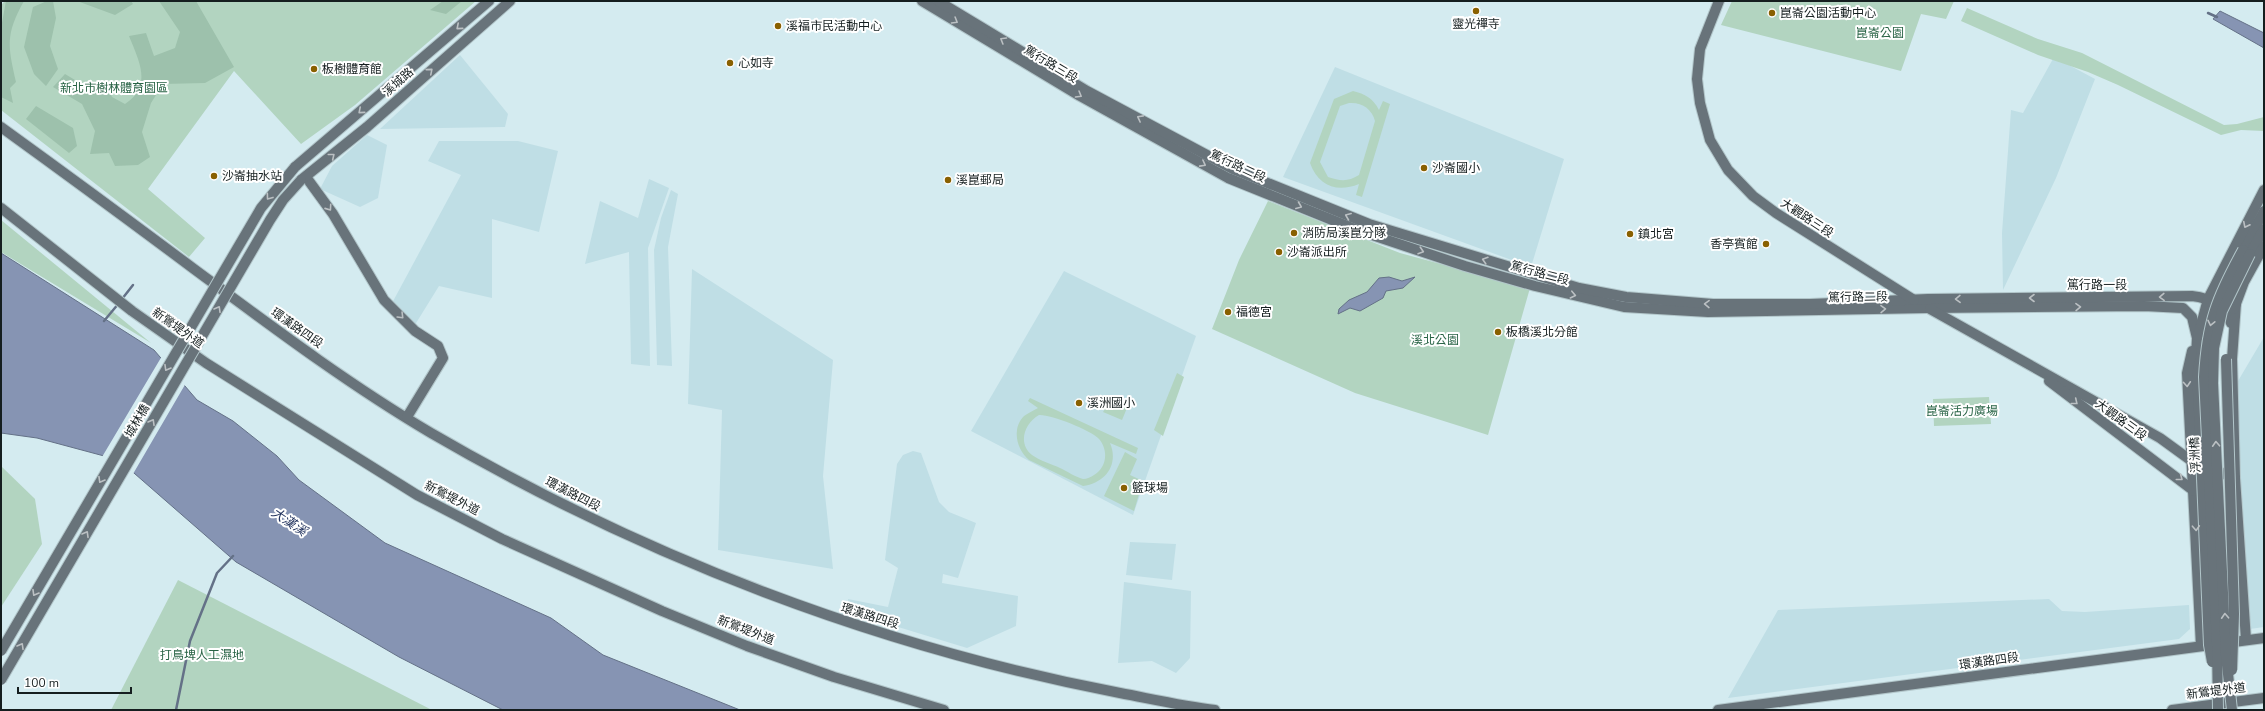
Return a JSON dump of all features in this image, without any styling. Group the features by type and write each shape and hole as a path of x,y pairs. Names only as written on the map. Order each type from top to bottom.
{"street":[{"name":"溪城路","path":"295,167 489,1"},
{"name":"溪城路","path":"304,179 367,127 510,1"},
{"name":"篤行路三段","path":"922,1 1080,96 1169,146"},
{"name":"篤行路三段","path":"938,1 1081,87 1174,136"},
{"name":"大觀路三段","path":"1719,1 1700,49 1697,79 1700,104 1710,140 1728,170 1753,196 1776,214 1914,300 2160,438 2193,462 2235,478"},
{"name":"環漢路四段","path":"1,127 270,326 407,417 506,474 584,514 738,582 830,617 923,645 1045,678 1215,710"},
{"name":"篤行路二段","path":"1174,136 1233,170 1369,224 1579,288 1626,297 1694,303 1810,304 1914,300"},
{"name":"篤行路二段","path":"1169,146 1228,178 1357,230 1465,266 1535,286 1619,306 1708,312 1929,308"},
{"name":"城林橋","path":"1,651 261,208 272,192 295,167"},
{"name":"城林橋","path":"1,680 282,200 304,179"},
{"path":"304,179 333,214 384,300 415,331 438,346 442,351 443,358 407,417"},
{"path":"2201,646 2193,462 2186,373 2208,299 2264,190"},
{"name":"新鶯堤外道","path":"1,208 132,311 206,363 345,452 417,495 502,539 662,612 747,646 834,677 944,710"},
{"name":"浮洲橋","path":"2232,710 2225,633 2213,382 2214,348 2222,311 2264,211"},
{"name":"浮洲橋","path":"2218,710 2216,683 2217,645 2204,377 2206,347 2218,298 2246,252 2264,229"},
{"path":"2230,683 2234,656 2234,614 2226,359 2231,323 2236,303 2264,238"},
{"path":"2244,282 2264,246"},
{"name":"篤行路一段","path":"1914,300 2192,296 2208,299 2221,306 2228,314 2231,323"},
{"path":"2236,303 2232,359 2235,478 2240,576 2246,640"},
{"name":"篤行路一段","path":"1929,308 2144,306 2183,308 2192,317 2197,338 2198,441 2201,454 2209,645 2216,683"},
{"name":"大觀路三段","path":"2034,368 2103,423 2194,490"},
{"path":"2103,423 2102,413 2108,409"},
{"path":"2198,581 2206,589 2240,584 2240,576"},
{"name":"環漢路四段","path":"1718,710 2264,638"},
{"name":"新鶯堤外道","path":"2172,710 2264,698"}],"shaded area":[{"path":"460,55 508,114 505,127 380,129"},
{"path":"2054,57 2095,79 2056,178 2003,290 2002,233 2011,110 2023,113"},
{"name":"沙崙國小","path":"1335,67 1564,159 1531,267 1283,177"},
{"path":"367,135 387,145 378,198 360,207 320,189 332,166"},
{"path":"439,141 518,141 558,151 539,232 492,219 492,298 439,286 413,328 391,305 461,175 428,161"},
{"path":"649,179 669,188 648,248 650,366 631,364 629,252 585,264 600,201 638,218"},
{"path":"671,190 678,194 668,247 672,366 657,365 654,250 661,218"},
{"path":"692,269 833,360 823,476 833,569 718,550 722,410 688,404"},
{"name":"溪洲國小","path":"1064,271 1196,336 1133,515 971,431"},
{"path":"2264,337 2264,627 2250,629 2241,505 2238,381"},
{"path":"913,451 921,453 939,502 949,512 976,523 958,578 943,574 942,583 1018,596 1016,626 967,648 849,612 848,599 888,607 898,568 885,560 897,464 903,455"},
{"path":"1130,542 1176,544 1172,580 1126,575"},
{"path":"1124,582 1191,591 1190,658 1176,673 1152,661 1118,663"},
{"path":"2049,599 2062,611 2085,612 2189,605 2190,629 2179,639 1728,698 1778,610"}],"green space":[{"name":"新北市樹林體育園區","path":"5,1 476,1 355,105 301,144 234,71 148,189 205,238 189,257 1,110 1,5"},
{"path":"6,1 24,1 14,23 10,41 11,59 16,82 10,88 13,103 1,97 1,28"},
{"path":"47,1 53,1 56,18 50,46 58,69 46,86 34,74 24,47 33,7"},
{"path":"77,1 131,1 133,4 115,15"},
{"path":"159,1 196,1 234,67 205,83 163,84 151,103 142,132 150,157 138,165 115,166 109,153 90,154 95,131 82,104 53,87 65,74 85,86 106,84 112,97 125,104 134,97 139,89 141,73 140,64 129,36 146,33 154,56 175,48 180,32"},
{"path":"443,1 462,1 446,14 430,10"},
{"name":"崑崙公園","path":"1732,1 1954,1 1946,19 1921,14 1901,71 1721,25"},
{"path":"1967,8 2038,39 2082,53 2224,125 2237,124 2264,117 2264,131 2241,130 2221,135 2118,85 2088,72 2038,55 1961,21"},
{"path":"1353,91 1368,97 1374,102 1379,110 1383,101 1390,104 1362,197 1356,195 1359,184 1343,188 1329,186 1318,177 1310,163 1334,99","holes":["1354,103 1366,107 1372,113 1375,121 1359,175 1351,179 1344,180 1328,177 1320,162 1340,106"]},
{"path":"36,106 73,128 77,146 69,153 26,119"},
{"name":"溪北公園","path":"1268,201 1400,253 1530,288 1488,435 1355,393 1212,329 1239,260"},
{"path":"1,220 151,343 1,252"},
{"path":"1177,373 1184,377 1163,436 1154,430"},
{"name":"崑崙活力廣場","path":"1989,397 1991,424 1934,426 1933,399"},
{"path":"1030,398 1138,448 1136,454 1110,443 1113,458 1108,471 1104,477 1098,481 1083,486 1029,460 1021,451 1017,439 1020,421 1024,416 1038,408 1028,401","holes":["1039,415 1044,415 1079,427 1098,438 1102,442 1105,453 1102,468 1090,477 1083,479 1032,455 1027,450 1025,445 1025,434 1030,423"]},
{"path":"1111,399 1127,408 1122,420 1103,412"},
{"name":"籃球場","path":"1125,452 1137,459 1130,475 1143,481 1134,511 1104,496"},
{"path":"1,466 35,499 42,544 1,607"},
{"name":"打鳥埤人工濕地","path":"178,580 432,710 111,710"}],"water":[{"path":"2220,11 2264,33 2264,48 2213,19"},
{"name":"大漢溪","path":"1,253 154,350 197,400 233,421 277,456 299,480 385,543 551,618 603,655 740,710 503,710 399,657 236,562 119,460 37,438 1,433"},
{"path":"1389,277 1402,281 1415,277 1403,288 1386,291 1383,298 1360,311 1350,308 1338,314 1339,309 1349,300 1367,292 1379,278"}],"pier":[{"path":"162,356 186,383 133,474 118,462 102,457"}],"waterway":[{"path":"2208,13 2217,17"},
{"path":"122,299 133,285"},
{"path":"104,321 119,303"},
{"path":"176,710 190,641 217,573 233,556"}],"place":[{"name":"靈光禪寺","path":"1476,11"},
{"name":"崑崙公園活動中心","path":"1772,13"},
{"name":"溪福市民活動中心","path":"778,26"},
{"name":"心如寺","path":"730,63"},
{"name":"板樹體育館","path":"314,69"},
{"name":"沙崙國小","path":"1424,168"},
{"name":"沙崙抽水站","path":"214,176"},
{"name":"溪崑郵局","path":"948,180"},
{"name":"消防局溪崑分隊","path":"1294,233"},
{"name":"鎮北宮","path":"1630,234"},
{"name":"香亭賓館","path":"1766,244"},
{"name":"沙崙派出所","path":"1279,252"},
{"name":"福德宮","path":"1228,312"},
{"name":"板橋溪北分館","path":"1498,332"},
{"name":"溪洲國小","path":"1079,403"},
{"name":"籃球場","path":"1124,488"}]}
